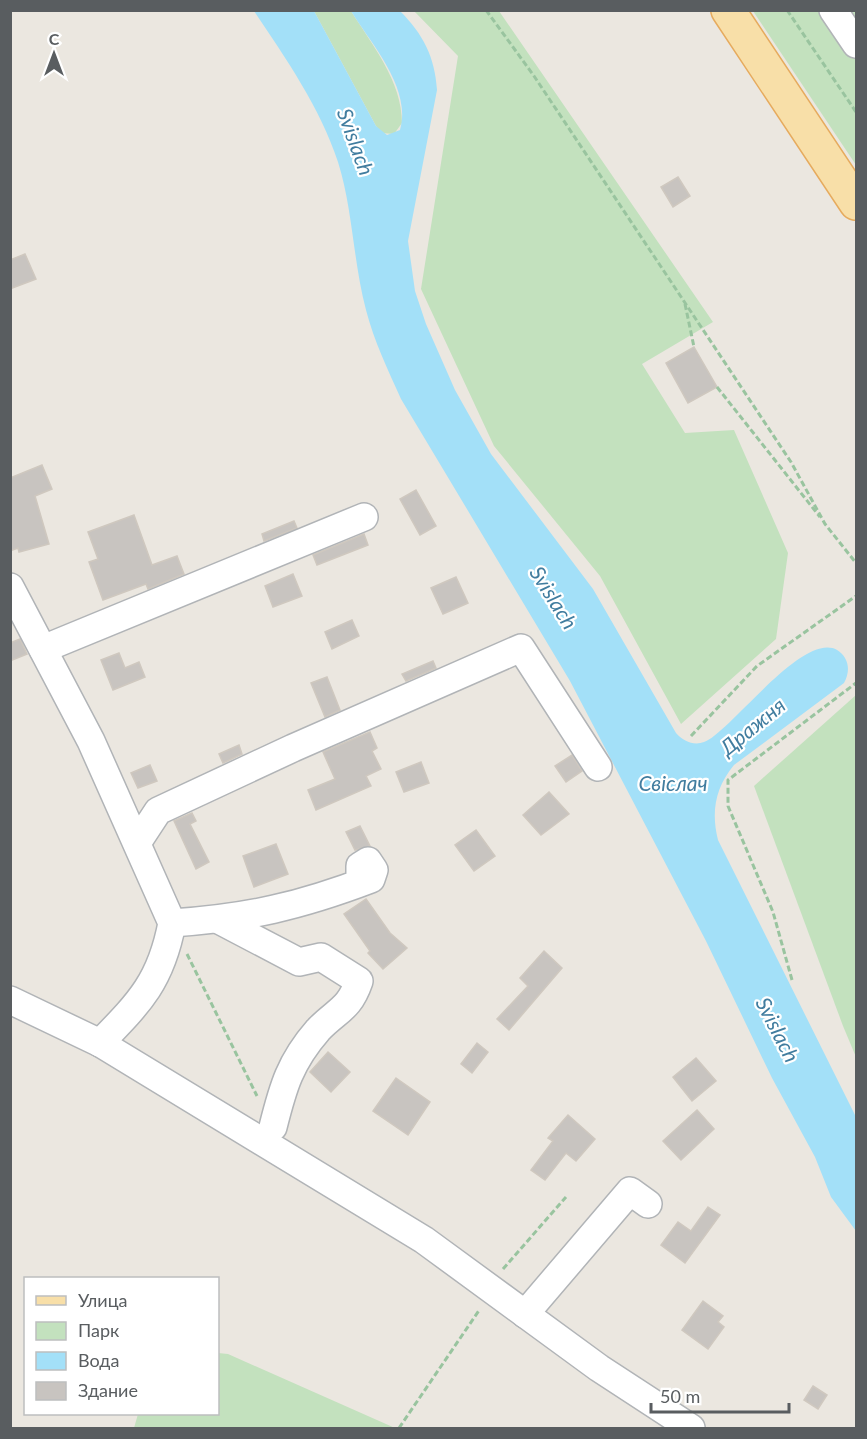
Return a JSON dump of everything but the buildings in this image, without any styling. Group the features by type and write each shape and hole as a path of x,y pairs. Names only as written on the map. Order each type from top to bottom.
{"main road":[{"path":"728,10 856,203"}],"street":[{"path":"833,10 856,44"},
{"path":"43,649 364,517"},
{"path":"10,587 91,741 172,923 167,950 156,977 134,1009 100,1043"},
{"path":"137,843 159,811 292,748 521,648 598,767"},
{"path":"172,923 219,920 293,906 360,883"},
{"path":"219,920 299,962 321,957 359,981 353,1000 320,1029 299,1055 283,1084 273,1127"},
{"path":"10,1000 100,1043 424,1240 599,1368 691,1428"},
{"path":"525,1314 630,1191 648,1204"}],"path":[{"path":"486,10 534,76 791,462 825,524"},
{"path":"787,10 856,112"},
{"path":"684,302 694,347"},
{"path":"717,387 856,563"},
{"path":"691,736 757,666 856,596"},
{"path":"792,980 772,912 728,806 728,780 856,683"},
{"path":"172,923 273,1127"},
{"path":"399,1428 490,1288 566,1197"}],"green space":[{"path":"314,11 351,11 384,64 397,93 402,123 394,134 381,133 376,126"},
{"path":"414,11 499,11 713,322 642,364 685,433 734,430 788,553 776,639 681,724 600,576 494,446 421,289 458,56"},
{"path":"753,11 856,11 856,165"},
{"path":"856,695 856,1057 754,786"},
{"path":"219,1353 228,1354 395,1428 134,1428 138,1415 219,1415"}],"water":[{"name":"Свіслач","path":"254,11 314,11 376,126 387,135 400,130 402,114 400,98 388,67 351,11 400,11 421,37 434,67 437,90 408,241 415,291 426,324 455,390 491,454 593,589 676,733 689,742 704,742 717,734 774,679 815,650 832,648 845,658 848,671 844,683 734,765 722,782 716,801 715,820 718,840 856,1117 856,1231 831,1197 815,1157 772,1078 706,941 570,681 401,399 369,322 358,273 347,198 331,142 301,84"}],"water label":[{"name":"Svislach","path":"355,142"},
{"name":"Svislach","path":"553,598"},
{"name":"Дражня","path":"753,727"},
{"name":"Svislach","path":"777,1030"}]}
